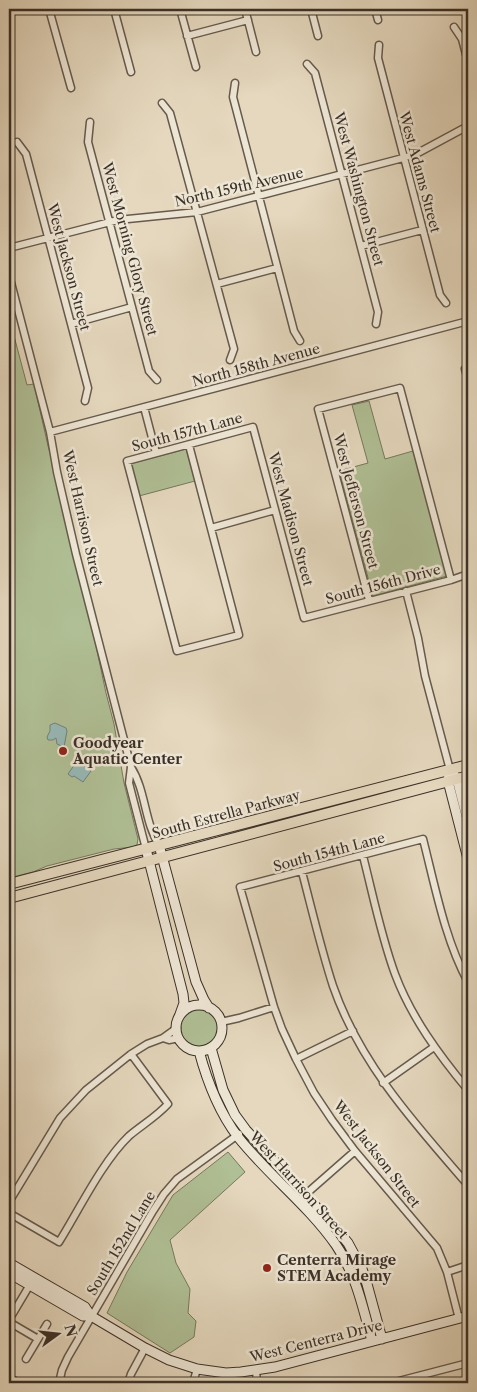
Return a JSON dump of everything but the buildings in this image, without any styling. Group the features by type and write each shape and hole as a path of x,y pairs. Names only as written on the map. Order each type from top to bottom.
{"main road":[{"name":"South Estrella Parkway","path":"9,884 468,765"},
{"name":"South Estrella Parkway","path":"9,898 468,776"},
{"path":"9,890 27,884 35,877"}],"street":[{"path":"49,9 70,88"},
{"path":"114,9 131,72"},
{"path":"180,9 196,68"},
{"path":"245,9 256,52"},
{"path":"311,9 318,36"},
{"path":"375,9 378,20"},
{"path":"187,36 248,20"},
{"path":"454,27 462,39 468,62"},
{"name":"West Adams Street","path":"379,45 378,58 422,230 440,295 446,303"},
{"name":"West Washington Street","path":"307,64 315,73 342,174 378,312 376,324"},
{"path":"235,83 233,97 294,331 300,341"},
{"path":"162,103 170,113 217,284 234,349 230,360"},
{"name":"West Morning Glory Street","path":"90,122 88,142 149,371 157,380"},
{"name":"North 159th Avenue","path":"9,248 128,218 172,216 197,212 404,158 416,154 468,126"},
{"name":"West Jackson Street","path":"17,142 26,154 88,388 85,401"},
{"path":"361,246 422,230"},
{"path":"217,284 277,268"},
{"name":"West Harrison Street","path":"9,275 50,432 76,554 131,767 137,776 153,835 163,857 184,939 200,991 209,1008"},
{"path":"71,324 132,307"},
{"name":"North 158th Avenue","path":"50,432 468,321"},
{"path":"467,368 468,380"},
{"name":"West Jefferson Street","path":"369,600 318,409 400,388 451,580"},
{"path":"144,407 156,453"},
{"name":"South 157th Lane","path":"211,528 239,635 177,651 127,461 253,427"},
{"name":"West Madison Street","path":"253,427 304,618"},
{"path":"189,445 211,528 275,510"},
{"name":"South 156th Drive","path":"304,618 468,574"},
{"path":"406,591 425,676 450,770 468,859"},
{"name":"West Harrison Street","path":"131,767 129,783 183,994 184,1003 179,1017"},
{"path":"452,780 468,822"},
{"name":"South 154th Lane","path":"240,887 423,840 446,925 468,982"},
{"path":"363,856 395,974 406,1000 434,1046 468,1090"},
{"path":"302,872 333,986 353,1031 383,1082 415,1124 468,1186"},
{"name":"West Jackson Street","path":"240,887 274,1007 296,1059 314,1093 355,1151 437,1248 464,1318"},
{"path":"170,943 184,939"},
{"path":"202,1006 209,1008 218,1016 221,1022 220,1036 217,1043 211,1048 199,1051 192,1050 185,1046 179,1038 177,1028 179,1017 189,1008 202,1006"},
{"path":"221,1022 274,1007"},
{"path":"9,1202 60,1118 86,1090 130,1054 163,1038 177,1028"},
{"path":"296,1059 353,1031"},
{"path":"163,1038 169,1040 179,1038"},
{"path":"383,1082 434,1046"},
{"name":"West Harrison Street","path":"211,1048 223,1090 235,1115 301,1197 336,1245 352,1272 372,1341"},
{"name":"West Harrison Street","path":"199,1051 211,1089 222,1114 237,1136 338,1231 348,1243 367,1284 382,1339"},
{"path":"9,1213 59,1242 98,1176 116,1150 168,1104 130,1054"},
{"name":"South 152nd Lane","path":"59,1383 68,1357 152,1211 164,1194 178,1179 246,1130"},
{"path":"301,1197 355,1151"},
{"name":"West Centerra Drive","path":"9,1263 32,1282 83,1316 91,1316 145,1348 169,1360 197,1369 226,1373 275,1367 464,1318"},
{"path":"447,1272 468,1265"},
{"name":"West Centerra Drive","path":"9,1274 32,1282"},
{"path":"32,1282 9,1321 38,1339"},
{"path":"26,1359 47,1324"},
{"path":"128,1383 145,1348"},
{"path":"391,1383 468,1363"},
{"path":"193,1383 197,1369"},
{"path":"256,1370 257,1383"}],"green space":[{"path":"9,317 27,385 34,384 48,446 60,486 114,724 124,783 138,839 137,845 133,847 114,849 9,878"},
{"path":"369,401 385,459 413,451 447,576 373,596 339,471 368,463 352,405"},
{"path":"186,449 195,481 139,496 130,464"},
{"path":"200,1008 214,1014 220,1028 214,1042 200,1048 186,1042 180,1028 186,1014"},
{"path":"228,1152 245,1172 170,1240 176,1263 190,1289 188,1313 196,1321 194,1337 170,1353 107,1313 127,1272 173,1195"}],"water":[{"path":"55,723 66,728 64,747 57,744 56,738 48,740 50,725"},
{"path":"77,761 91,771 83,782 68,774"}],"place":[{"name":"Goodyear Aquatic Center","path":"63,751"},
{"name":"Centerra Mirage STEM Academy","path":"267,1268"}]}
